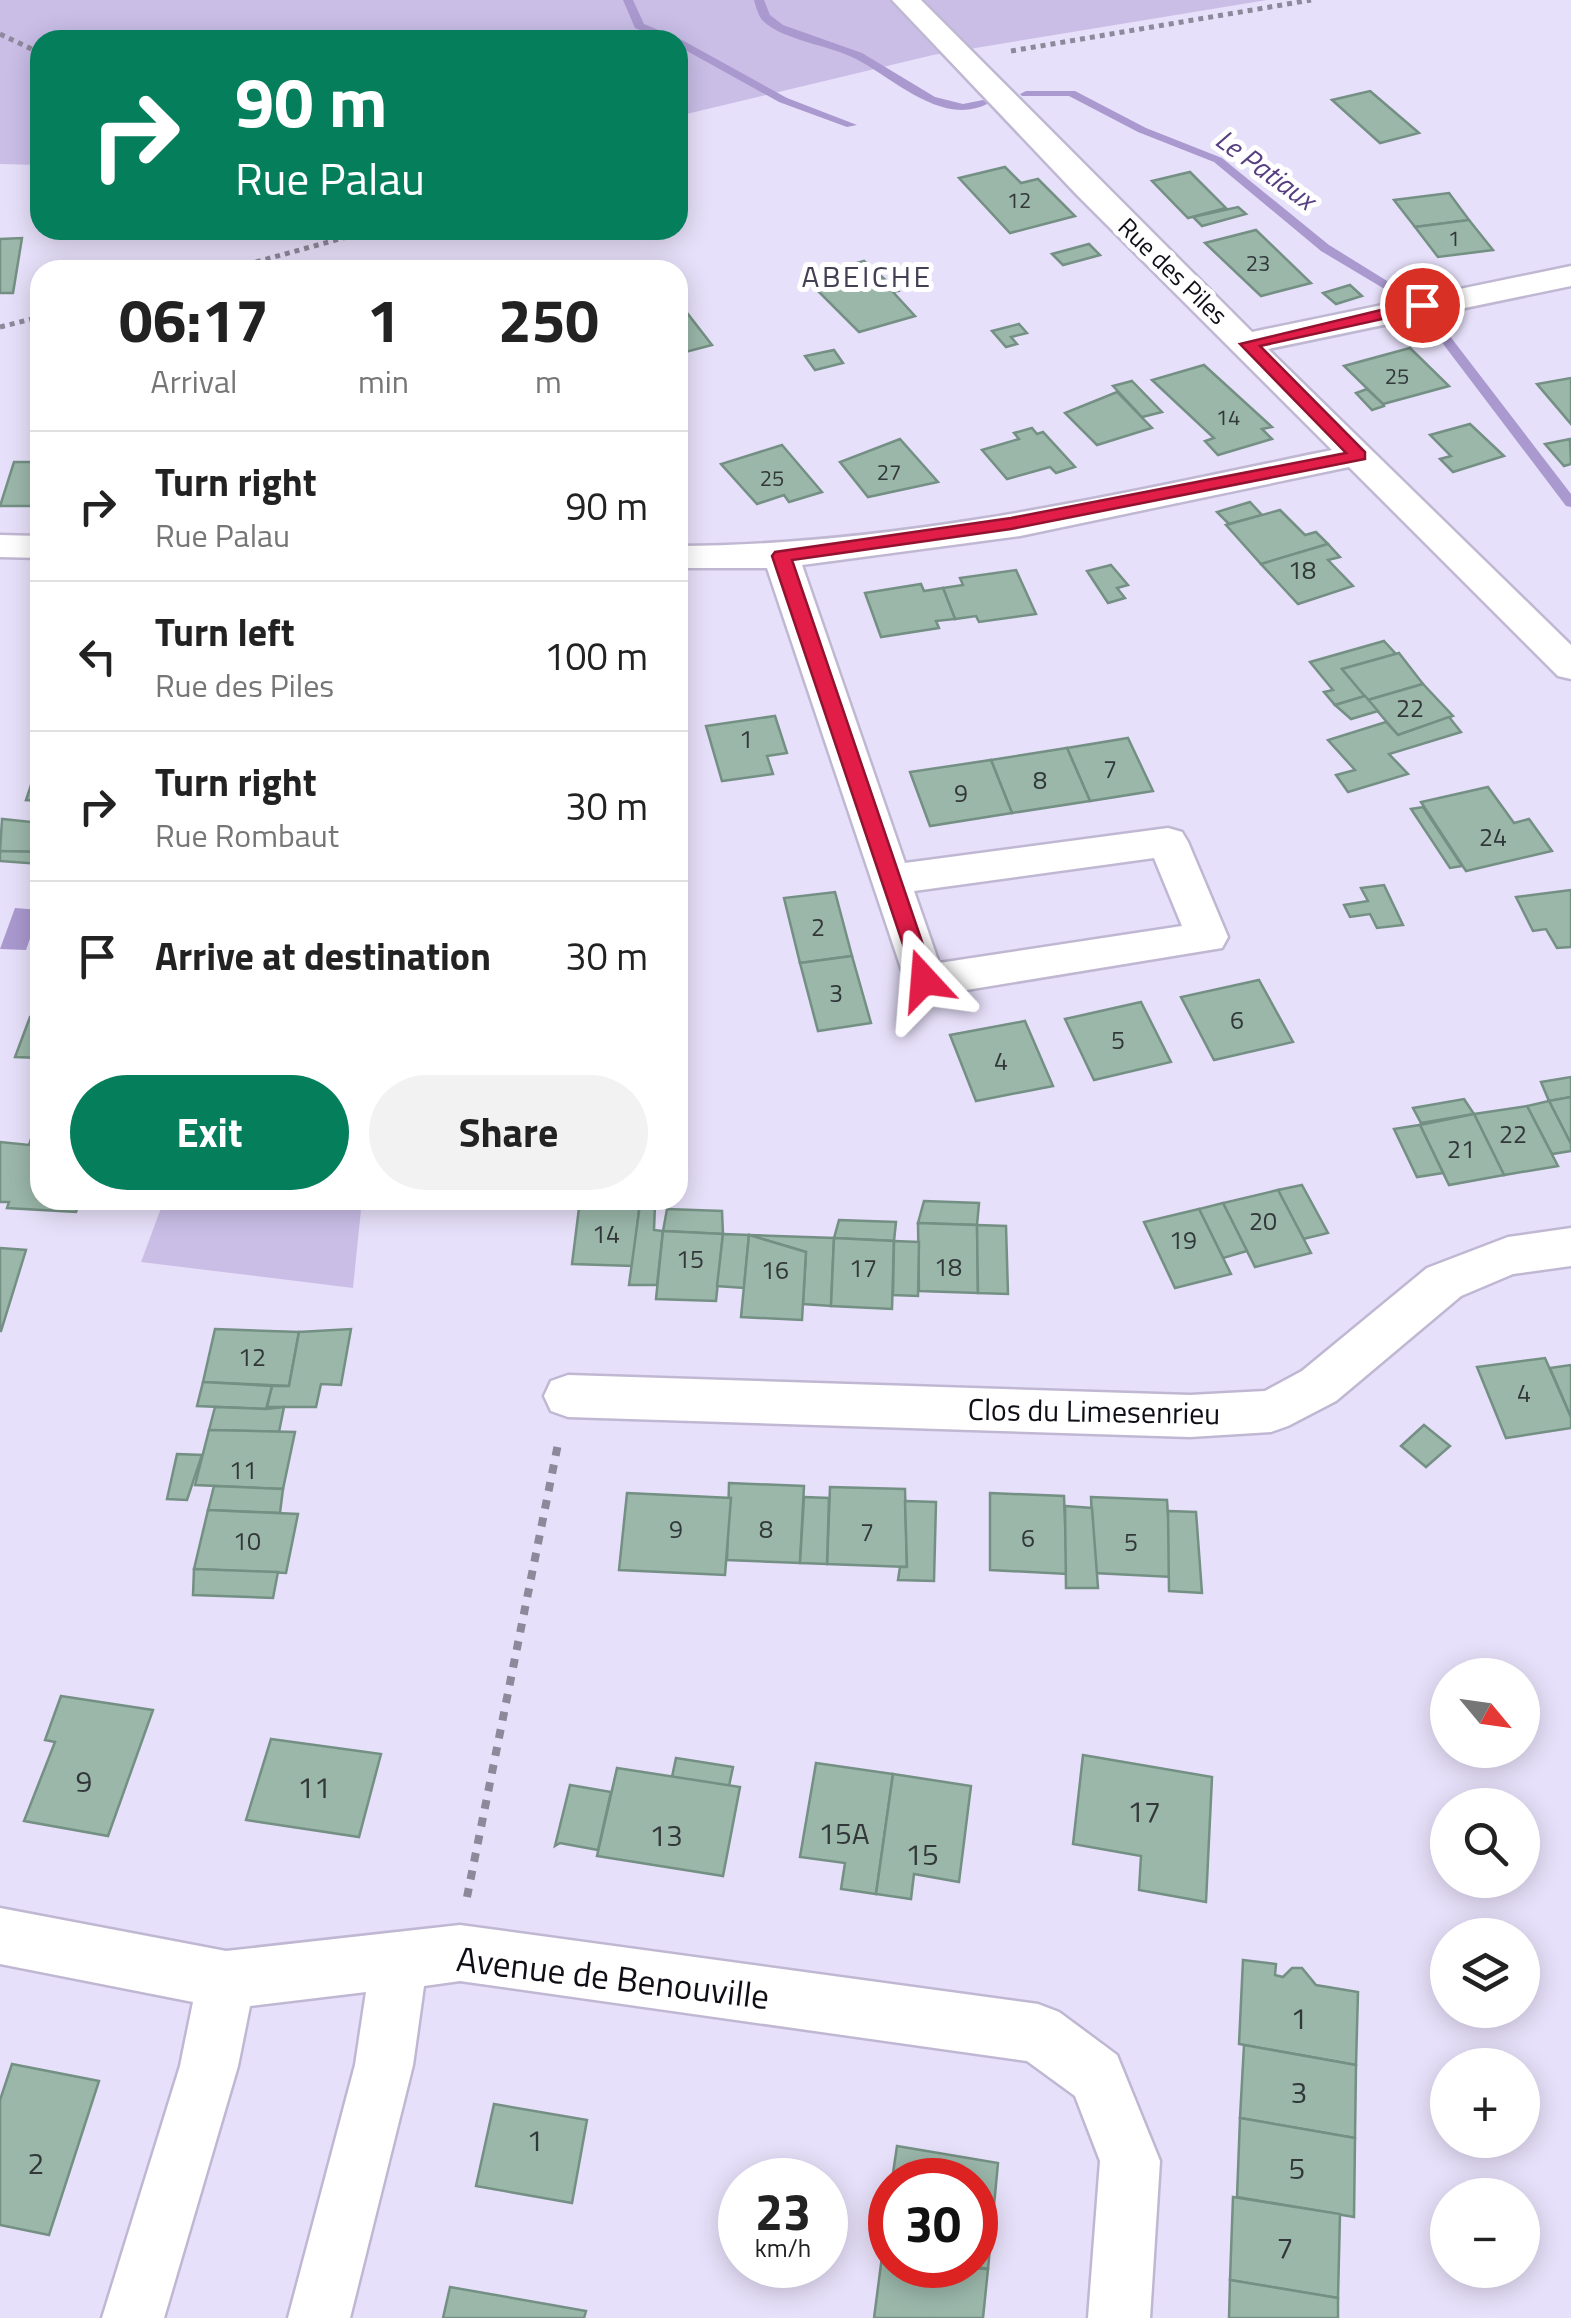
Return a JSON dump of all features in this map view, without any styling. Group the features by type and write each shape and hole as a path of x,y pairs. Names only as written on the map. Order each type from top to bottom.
{"street":[{"name":"Rue des Piles","path":"906,0 1088,189 1571,666"},
{"path":"1248,344 1571,276"},
{"path":"688,557 781,556 1011,524 1359,456"},
{"path":"0,546 30,547"},
{"path":"781,556 890,880 924,980 1207,938 1168,842 890,880"},
{"name":"Clos du Limesenrieu","path":"568,1396 1190,1416 1271,1411 1319,1386 1444,1282 1508,1256 1571,1248"},
{"name":"Avenue de Benouville","path":"0,1936 226,1980 460,1954 1038,2034 1096,2076 1130,2161 1119,2318"},
{"path":"320,2318 384,2066 400,1960"},
{"path":"133,2318 209,2066 226,1980"}],"path":[{"path":"965,58 1311,0"},
{"path":"0,34 30,48"},
{"path":"263,260 336,240"},
{"path":"0,327 30,320"},
{"path":"470,1871 568,1396"}],"shaded area":[{"path":"0,0 1267,0 933,55 688,114 688,30 30,30 30,165 0,164"},
{"path":"15,908 30,909 26,950 0,949"},
{"path":"160,1210 361,1210 353,1288 141,1262"}],"building":[{"path":"1370,91 1419,133 1380,143 1332,100"},
{"path":"1005,167 1021,183 1038,179 1075,216 1010,233 959,178"},
{"path":"1190,172 1226,208 1188,218 1152,181"},
{"path":"1449,193 1469,220 1415,227 1394,200"},
{"path":"1238,207 1246,214 1202,226 1193,217"},
{"path":"1469,220 1493,250 1438,257 1415,227"},
{"path":"1256,230 1311,283 1261,296 1205,243"},
{"path":"22,238 13,293 0,293 0,239"},
{"path":"1089,244 1100,255 1063,265 1052,254"},
{"path":"864,261 898,291 893,292 915,316 859,332 814,287 819,286 810,277"},
{"path":"1350,285 1362,296 1336,304 1323,293"},
{"path":"688,314 712,345 688,351"},
{"path":"1019,324 1027,333 1011,337 1017,344 1006,347 992,331"},
{"path":"1410,348 1449,386 1383,404 1344,366"},
{"path":"834,350 843,363 815,370 805,356"},
{"path":"1204,365 1272,427 1262,429 1272,439 1218,455 1205,441 1214,438 1152,380"},
{"path":"1571,378 1571,424 1537,384"},
{"path":"1132,381 1162,412 1142,417 1113,386"},
{"path":"1367,389 1384,406 1372,410 1356,393"},
{"path":"1117,392 1152,428 1097,445 1065,413"},
{"path":"1470,424 1504,456 1453,472 1440,459 1451,456 1430,435"},
{"path":"1032,428 1037,434 1043,432 1075,467 1056,473 1050,467 1007,479 982,450 1019,439 1014,433"},
{"path":"900,439 938,482 868,497 840,462"},
{"path":"1570,439 1571,464 1564,466 1545,444"},
{"path":"782,445 822,492 789,502 784,495 757,504 721,464"},
{"path":"14,462 30,462 30,506 0,506"},
{"path":"1250,502 1262,515 1229,524 1217,512"},
{"path":"1280,510 1305,535 1316,532 1328,544 1261,564 1226,525"},
{"path":"1328,544 1340,557 1328,560 1353,586 1298,604 1261,564"},
{"path":"1111,565 1128,585 1117,588 1125,598 1108,603 1087,571"},
{"path":"1016,570 1036,614 979,622 976,616 955,619 943,588 963,585 960,578"},
{"path":"921,584 924,591 943,588 955,619 936,621 939,628 881,637 865,593"},
{"path":"1384,641 1396,654 1342,669 1365,696 1335,705 1324,692 1333,690 1310,662"},
{"path":"1399,653 1423,684 1368,700 1342,669"},
{"path":"1423,684 1453,716 1398,735 1368,700"},
{"path":"1365,696 1378,711 1351,719 1335,705"},
{"path":"775,716 787,753 767,756 773,774 722,781 706,726"},
{"path":"1449,717 1461,732 1389,754 1408,774 1348,792 1336,775 1355,770 1328,740 1386,722 1398,735"},
{"path":"1128,738 1153,791 1090,801 1067,748"},
{"path":"1067,748 1090,801 1012,813 991,760"},
{"path":"991,760 1012,813 930,826 910,772"},
{"path":"1488,787 1514,823 1529,819 1552,851 1466,871 1421,802"},
{"path":"1423,807 1462,866 1450,868 1411,809"},
{"path":"2,819 30,822 30,852 0,851"},
{"path":"0,851 30,852 30,863 0,861"},
{"path":"1384,885 1403,925 1377,928 1370,914 1350,917 1344,905 1368,901 1361,888"},
{"path":"1571,890 1571,947 1557,948 1546,929 1533,931 1516,897"},
{"path":"835,892 852,956 800,963 784,898"},
{"path":"852,956 871,1023 818,1031 800,963"},
{"path":"1259,980 1293,1042 1214,1060 1181,997"},
{"path":"1141,1002 1171,1062 1094,1080 1065,1019"},
{"path":"30,1017 30,1058 15,1057"},
{"path":"1025,1021 1053,1086 976,1101 950,1035"},
{"path":"1571,1077 1571,1097 1549,1101 1541,1082"},
{"path":"1571,1097 1571,1144 1549,1101"},
{"path":"1464,1099 1474,1114 1421,1123 1413,1108"},
{"path":"1549,1101 1571,1151 1552,1154 1527,1106"},
{"path":"1527,1106 1558,1166 1504,1175 1474,1114"},
{"path":"1474,1114 1504,1175 1449,1185 1420,1125"},
{"path":"1420,1125 1443,1173 1417,1177 1394,1129"},
{"path":"0,1142 30,1142 30,1209 7,1208 9,1202 0,1202"},
{"path":"1302,1185 1328,1233 1303,1239 1278,1190"},
{"path":"1278,1190 1311,1253 1255,1267 1223,1203"},
{"path":"924,1201 979,1203 977,1225 918,1223"},
{"path":"1223,1203 1247,1251 1223,1258 1199,1209"},
{"path":"1199,1209 1231,1274 1175,1288 1144,1222"},
{"path":"579,1210 639,1210 633,1266 572,1264"},
{"path":"639,1210 655,1210 654,1230 663,1231 657,1285 629,1285"},
{"path":"667,1210 722,1211 723,1234 663,1231"},
{"path":"839,1220 896,1222 894,1241 834,1238"},
{"path":"918,1223 977,1225 978,1293 919,1291"},
{"path":"977,1225 1006,1226 1008,1294 978,1293"},
{"path":"663,1231 723,1234 716,1301 656,1299"},
{"path":"723,1234 749,1235 744,1288 717,1286"},
{"path":"749,1235 834,1238 831,1306 803,1304 806,1252"},
{"path":"749,1235 806,1252 802,1320 741,1317"},
{"path":"834,1238 894,1241 892,1309 831,1306"},
{"path":"894,1241 919,1242 918,1296 893,1295"},
{"path":"0,1248 26,1250 1,1331 0,1331"},
{"path":"215,1329 299,1332 289,1386 203,1382"},
{"path":"351,1329 341,1385 321,1384 316,1407 267,1407 272,1386 289,1386 299,1332"},
{"path":"1545,1358 1571,1417 1571,1428 1506,1438 1477,1367"},
{"path":"1571,1365 1571,1417 1550,1368"},
{"path":"203,1382 272,1386 266,1409 197,1406"},
{"path":"215,1407 284,1407 279,1432 209,1430"},
{"path":"1424,1425 1450,1446 1426,1467 1401,1446"},
{"path":"209,1430 295,1432 283,1489 195,1485"},
{"path":"177,1454 202,1455 187,1500 167,1499"},
{"path":"729,1483 804,1486 800,1563 727,1560"},
{"path":"214,1486 283,1489 280,1513 208,1510"},
{"path":"830,1487 905,1489 907,1567 827,1564"},
{"path":"627,1493 731,1498 725,1575 619,1570"},
{"path":"990,1493 1064,1496 1067,1574 990,1570"},
{"path":"804,1497 829,1498 827,1564 800,1563"},
{"path":"1091,1497 1167,1500 1172,1577 1094,1573"},
{"path":"905,1501 936,1502 934,1581 898,1580 900,1567 907,1567"},
{"path":"1065,1506 1092,1508 1098,1588 1066,1588"},
{"path":"208,1510 298,1514 286,1573 194,1569"},
{"path":"1168,1511 1196,1512 1202,1593 1169,1591"},
{"path":"194,1569 278,1572 273,1598 193,1595"},
{"path":"61,1696 153,1710 108,1836 24,1821 55,1742 45,1740"},
{"path":"271,1739 381,1754 359,1837 246,1820"},
{"path":"1083,1755 1212,1777 1206,1902 1139,1890 1141,1856 1073,1844"},
{"path":"676,1758 733,1767 729,1786 672,1777"},
{"path":"816,1763 893,1774 876,1894 841,1889 845,1863 800,1857"},
{"path":"617,1768 740,1787 723,1876 597,1856"},
{"path":"893,1774 971,1786 959,1882 914,1874 911,1899 876,1894"},
{"path":"570,1785 611,1792 598,1850 560,1843 555,1846"},
{"path":"1243,1960 1276,1964 1275,1975 1283,1977 1292,1968 1302,1968 1316,1985 1358,1992 1356,2065 1239,2044"},
{"path":"1244,2045 1356,2065 1355,2138 1240,2118"},
{"path":"12,2064 99,2081 49,2235 0,2225 0,2100"},
{"path":"494,2104 587,2120 572,2203 476,2186"},
{"path":"1240,2118 1355,2138 1354,2217 1237,2197"},
{"path":"897,2146 968,2158 895,2158"},
{"path":"1233,2197 1340,2214 1338,2298 1230,2280"},
{"path":"1230,2280 1338,2298 1338,2318 1229,2318"},
{"path":"450,2287 586,2311 584,2318 443,2318"},
{"path":"878,2288 986,2288 983,2318 874,2318"}],"waterway":[{"path":"628,0 639,26 649,30"},
{"name":"Le Patiaux","path":"759,0 765,17 779,27 858,55 931,100 963,107 983,103"},
{"path":"688,48 783,100 851,125"},
{"name":"Le Patiaux","path":"1026,94 1071,93 1142,130 1218,160 1325,248 1407,297"},
{"name":"Le Patiaux","path":"1432,321 1571,503"}],"district":[{"name":"ABEICHE","path":"867,276"}],"route":[{"path":"924,980 781,556 1011,524 1359,456 1248,344 1422,305"}]}
